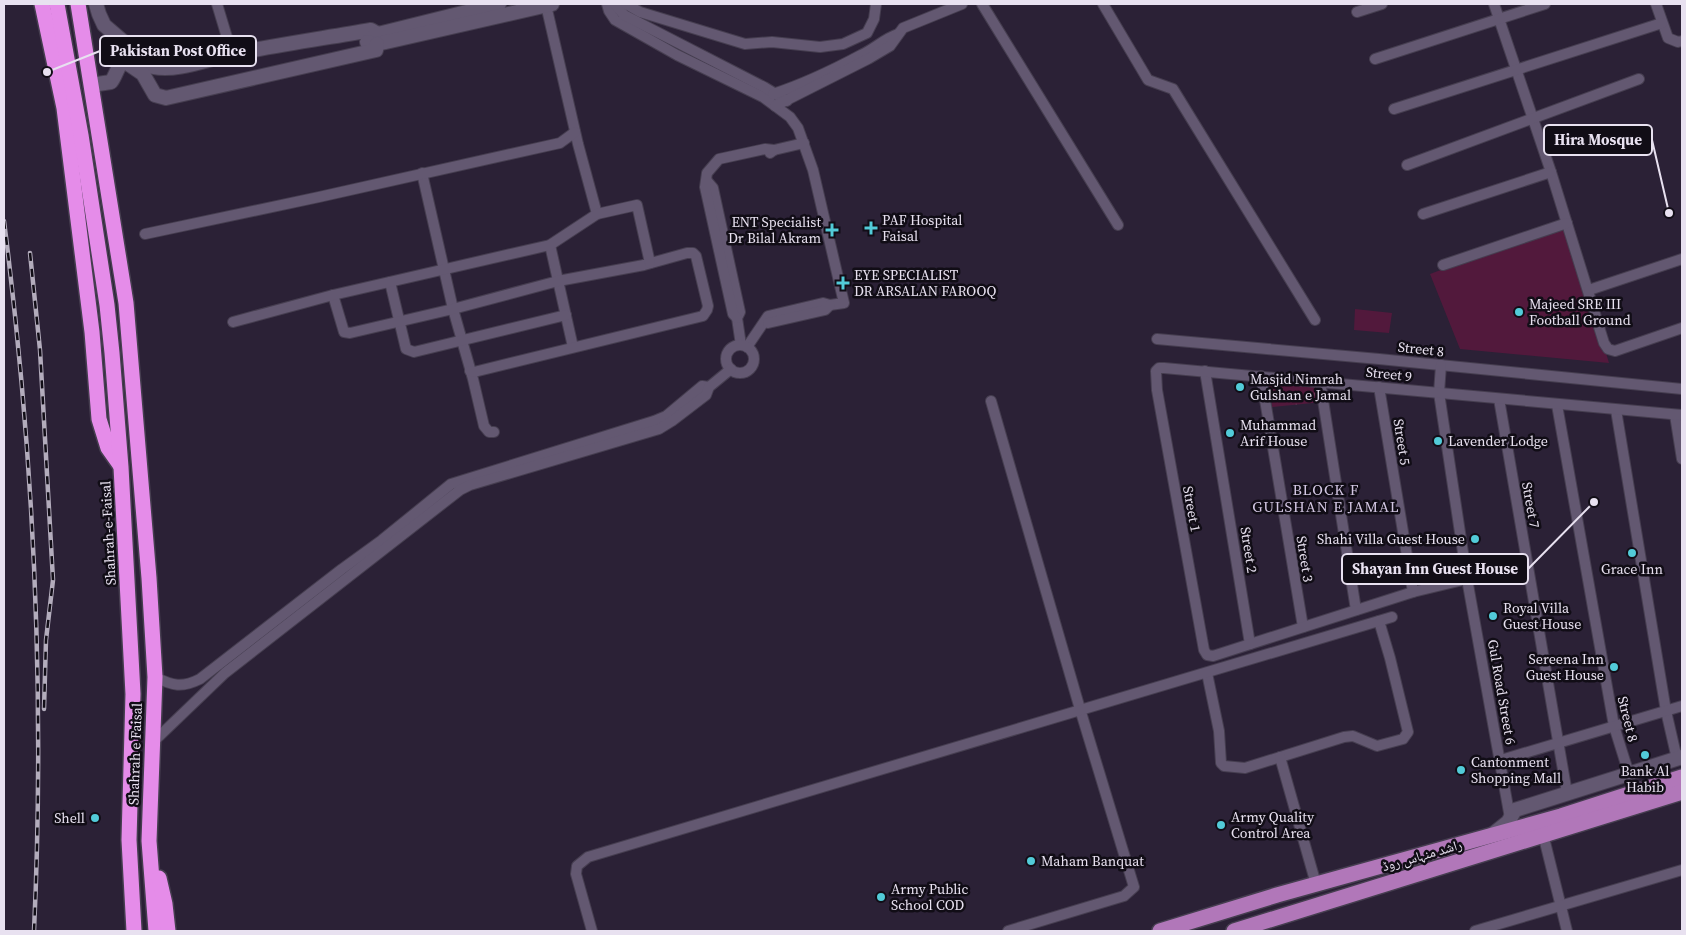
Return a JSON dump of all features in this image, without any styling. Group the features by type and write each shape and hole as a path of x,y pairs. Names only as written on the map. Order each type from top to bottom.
{"highway":[{"path":"42,4 64,108 92,332 98,419 108,448 121,467"},
{"name":"Shahrah-e-Faisal","path":"57,4 81,135 107,305 121,467 133,694 129,840 134,931"},
{"path":"78,4 91,85"},
{"name":"Shahrah e Faisal","path":"91,85 126,303 149,578 155,677 149,841 156,931"},
{"path":"149,841 165,904 168,931"}],"main road":[{"name":"راشد منہاس روڈ","path":"1160,931 1316,884 1562,816 1682,777"},
{"name":"راشد منہاس روڈ","path":"1234,931 1682,790"},
{"path":"1626,795 1633,800 1682,790"},
{"path":"1562,816 1587,813 1613,806 1622,810"}],"street":[{"path":"91,85 111,82 120,62 124,60 143,74 155,95 166,98 376,50 378,39 371,30 232,54 162,69 153,67 104,25 96,4"},
{"path":"217,4 232,54"},
{"path":"378,39 495,9 549,4 575,132 597,214"},
{"path":"607,4 609,11 616,20 677,55 763,97 790,117 798,128 804,143 813,170 844,303 830,305 825,310 772,323 764,322 744,346 734,347 729,351 726,357 727,364 736,373 743,373 749,370 753,365 754,358 752,352 744,346 737,318 740,312 713,188 707,181 707,173 713,164 720,166 767,155 774,150 804,143"},
{"path":"615,4 624,15 776,93 787,101"},
{"path":"626,4 640,12 745,44 772,42 820,46 843,44 867,33 874,19 876,4"},
{"path":"775,106 890,46 903,28 962,4"},
{"path":"982,4 1118,226"},
{"path":"1103,4 1148,80 1173,89 1315,320"},
{"path":"1357,12 1382,4"},
{"path":"1494,4 1534,119 1604,343 1608,348 1615,351 1682,328"},
{"path":"1375,59 1545,4"},
{"path":"1656,4 1668,38 1678,42 1682,41"},
{"path":"1394,110 1662,23"},
{"path":"763,97 805,82 864,54 887,38 898,34"},
{"path":"1407,165 1639,79"},
{"path":"145,234 560,143 575,132"},
{"path":"1423,214 1550,172"},
{"path":"422,173 443,269 484,426 489,432 494,432"},
{"path":"234,322 443,269 550,245 597,214 637,205 650,262"},
{"path":"1443,265 1567,223"},
{"path":"550,245 573,347"},
{"path":"333,296 344,332 350,334 558,281 687,253 696,256 708,306 706,313 702,316 474,372 470,371"},
{"path":"1589,290 1682,259"},
{"path":"390,282 399,323 408,351 414,352 566,315"},
{"name":"Street 8","path":"1157,339 1682,389"},
{"name":"Gul Road Street 6","path":"1441,365 1439,393 1467,579 1510,818"},
{"name":"Street 9","path":"1159,368 1379,386 1557,405 1678,415"},
{"name":"Street 1","path":"1159,368 1156,371 1156,390 1204,650 1207,655 1212,656 1250,644"},
{"path":"155,677 175,685 189,685 200,679 384,543 460,490 470,485 659,429 706,395 709,387 731,369"},
{"name":"Street 2","path":"1205,371 1250,644"},
{"name":"Street 3","path":"1261,376 1303,627"},
{"path":"1320,381 1356,610"},
{"name":"Street 5","path":"1379,386 1413,592"},
{"name":"Street 7","path":"1499,399 1567,793"},
{"path":"991,401 1080,709 1134,887 1124,896 1008,931"},
{"name":"Street 8","path":"1557,405 1614,726 1629,774"},
{"path":"1493,835 1508,822 1514,810 1680,758 1666,710 1616,410"},
{"path":"1678,415 1682,459"},
{"path":"152,744 208,688 384,543"},
{"path":"1250,644 1413,592 1467,579"},
{"path":"592,931 576,874 577,866 588,857 1080,709 1207,674 1392,617"},
{"path":"1207,674 1219,731 1221,763 1224,766 1245,768 1344,737 1353,736 1377,746 1404,739 1408,732 1379,621"},
{"path":"226,658 233,667"},
{"path":"200,679 208,688"},
{"path":"1501,760 1682,706"},
{"path":"1280,757 1316,884"},
{"path":"1543,834 1567,931"},
{"path":"1475,931 1682,870"}],"green space":[{"name":"Majeed SRE III Football Ground","path":"1567,223 1609,363 1460,349 1430,274"},
{"path":"1355,309 1392,313 1389,333 1354,330"},
{"path":"1268,378 1320,381 1323,402 1272,407"}],"railway":[{"path":"4,221 23,398 30,486 34,575 38,753 34,931"},
{"path":"30,253 40,350 53,580 46,640 44,709"}],"place":[{"name":"Pakistan Post Office","path":"47,72"},
{"name":"Hira Mosque","path":"1669,213"},
{"name":"PAF Hospital Faisal","path":"871,228"},
{"name":"ENT Specialist Dr Bilal Akram","path":"832,230"},
{"name":"EYE SPECIALIST DR ARSALAN FAROOQ","path":"843,283"},
{"name":"Majeed SRE III Football Ground","path":"1519,312"},
{"name":"Masjid Nimrah Gulshan e Jamal","path":"1240,387"},
{"name":"Muhammad Arif House","path":"1230,433"},
{"name":"Lavender Lodge","path":"1438,441"},
{"name":"Shayan Inn Guest House","path":"1594,502"},
{"name":"Shahi Villa Guest House","path":"1475,539"},
{"name":"Grace Inn","path":"1632,553"},
{"name":"Royal Villa Guest House","path":"1493,616"},
{"name":"Sereena Inn Guest House","path":"1614,667"},
{"name":"Bank Al Habib","path":"1645,755"},
{"name":"Cantonment Shopping Mall","path":"1461,770"},
{"name":"Shell","path":"95,818"},
{"name":"Army Quality Control Area","path":"1221,825"},
{"name":"Maham Banquat","path":"1031,861"},
{"name":"Army Public School COD","path":"881,897"}],"district":[{"name":"BLOCK F GULSHAN E JAMAL","path":"1326,498"}]}
